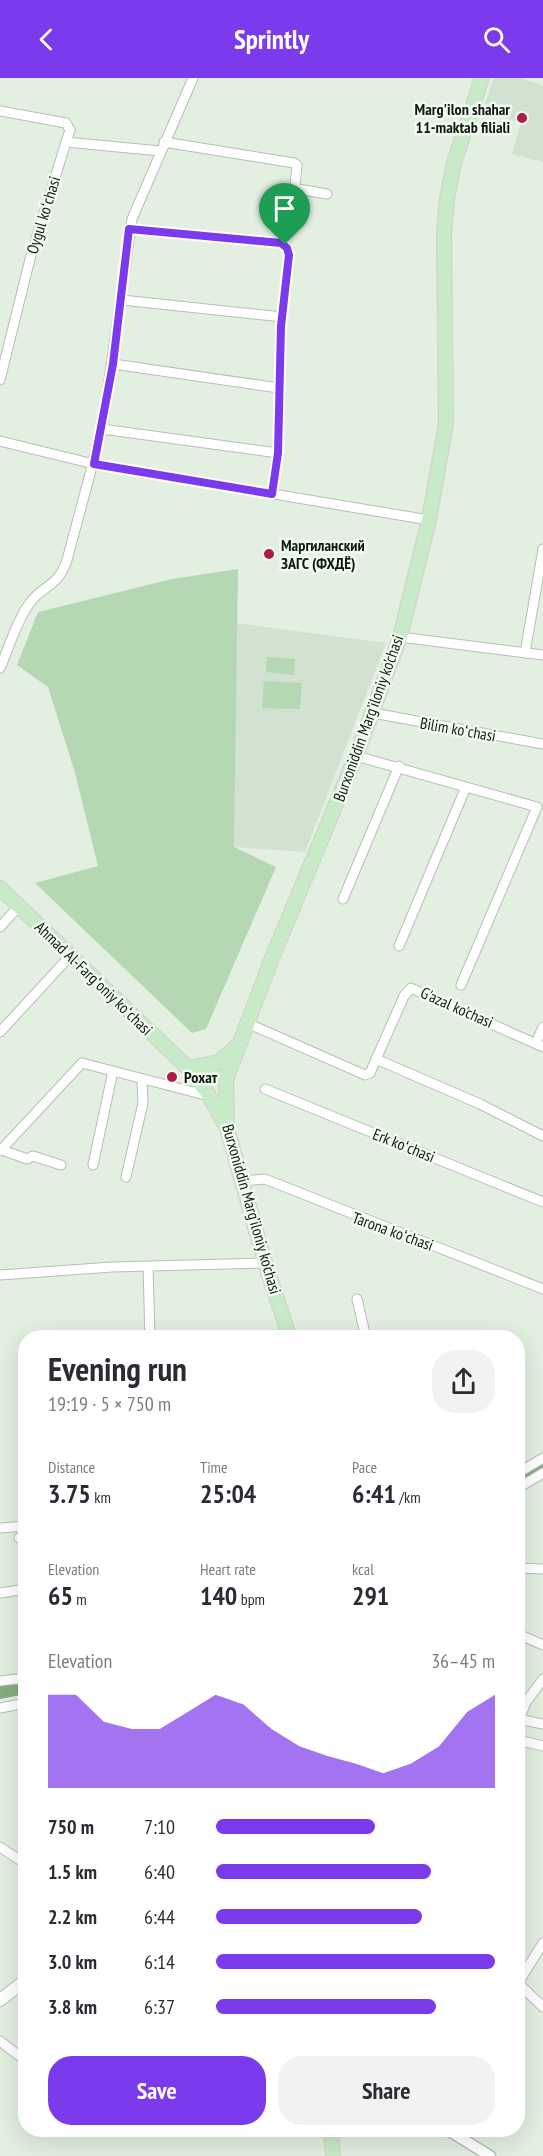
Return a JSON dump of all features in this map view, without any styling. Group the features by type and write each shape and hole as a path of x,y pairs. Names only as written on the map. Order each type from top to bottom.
{"main road":[{"name":"Burxoniddin Marg’iloniy ko’chasi","path":"287,1330 265,1263 227,1128 226,1080 238,1044 373,713 400,637 429,520 446,423 445,216 454,163 482,78"},
{"name":"Ahmad Al-Fargʻoniy koʻchasi","path":"0,888 188,1068 209,1096 227,1128"},
{"path":"188,1068 219,1062 238,1044"},
{"path":"188,1068 226,1080"},
{"path":"0,2000 18,1986"},
{"path":"332,2137 333,2156"}],"street":[{"path":"0,668 26,609 36,596 54,584 63,573 102,429 122,300 129,229 138,202 151,180 162,147 193,78"},
{"path":"0,111 66,123 70,130 66,142 162,147 294,163 297,165 296,186 298,189 327,194"},
{"name":"Oygul koʻchasi","path":"0,380 30,259 66,142"},
{"path":"129,229 285,245 289,255 282,317 278,453 272,494"},
{"path":"122,300 282,317"},
{"path":"113,364 279,388"},
{"path":"102,429 278,453"},
{"path":"0,441 94,464 429,520"},
{"path":"525,653 543,549"},
{"path":"400,637 543,655"},
{"name":"Bilim koʻchasi","path":"373,713 543,744"},
{"path":"356,756 399,766 537,807 460,985"},
{"path":"343,899 399,766"},
{"path":"399,946 466,787"},
{"path":"0,927 19,906"},
{"path":"0,1032 71,955"},
{"name":"G'azal ko'chasi","path":"376,1059 404,996 411,988 540,1045"},
{"path":"247,1023 359,1074 370,1073 376,1059 480,1104 543,1136"},
{"path":"540,1045 543,1027"},
{"path":"61,1166 33,1156 27,1159 1,1150 80,1064 209,1096"},
{"path":"93,1165 113,1071"},
{"path":"126,1177 143,1103 142,1079"},
{"name":"Erk koʻchasi","path":"265,1089 543,1202"},
{"name":"Tarona koʻchasi","path":"242,1181 265,1179 346,1213 506,1272 543,1289"},
{"path":"0,1275 265,1263"},
{"path":"148,1267 150,1330"},
{"path":"357,1299 364,1330"},
{"path":"525,1469 543,1458"},
{"path":"525,1484 543,1473"},
{"path":"0,1528 18,1527"},
{"path":"525,1568 543,1569"},
{"path":"0,1593 18,1590"},
{"path":"525,1637 543,1645"},
{"path":"0,1681 18,1679"},
{"path":"525,1704 543,1679"},
{"path":"0,1708 18,1705"},
{"path":"525,1721 543,1724"},
{"path":"525,1742 543,1746"},
{"path":"0,1847 18,1859"},
{"path":"525,1972 543,1943"},
{"path":"525,1990 543,2007"},
{"path":"0,2041 18,2055"},
{"path":"459,2137 490,2156"}],"shaded area":[{"name":"Marg'ilon shahar 11-maktab filiali","path":"494,78 521,78 543,86 543,162 512,154 521,123 482,112"},
{"path":"236,623 386,643 305,852 234,847"}],"green space":[{"path":"238,569 234,847 276,867 206,1029 192,1033 35,883 98,866 75,773 48,687 17,665 38,612 172,579"},
{"path":"267,657 295,659 294,675 266,672"},
{"path":"264,681 302,683 300,709 262,708"}],"waterway":[{"path":"525,1474 543,1464"},
{"path":"0,1692 18,1689"}],"place":[{"name":"Marg'ilon shahar 11-maktab filiali","path":"522,118"},
{"name":"Маргиланский ЗАГС (ФХДЁ)","path":"269,554"},
{"name":"Рохат","path":"172,1077"}],"route":[{"path":"129,229 285,245 289,255 281,326 278,453 272,494 94,464 113,364 129,229"}]}
